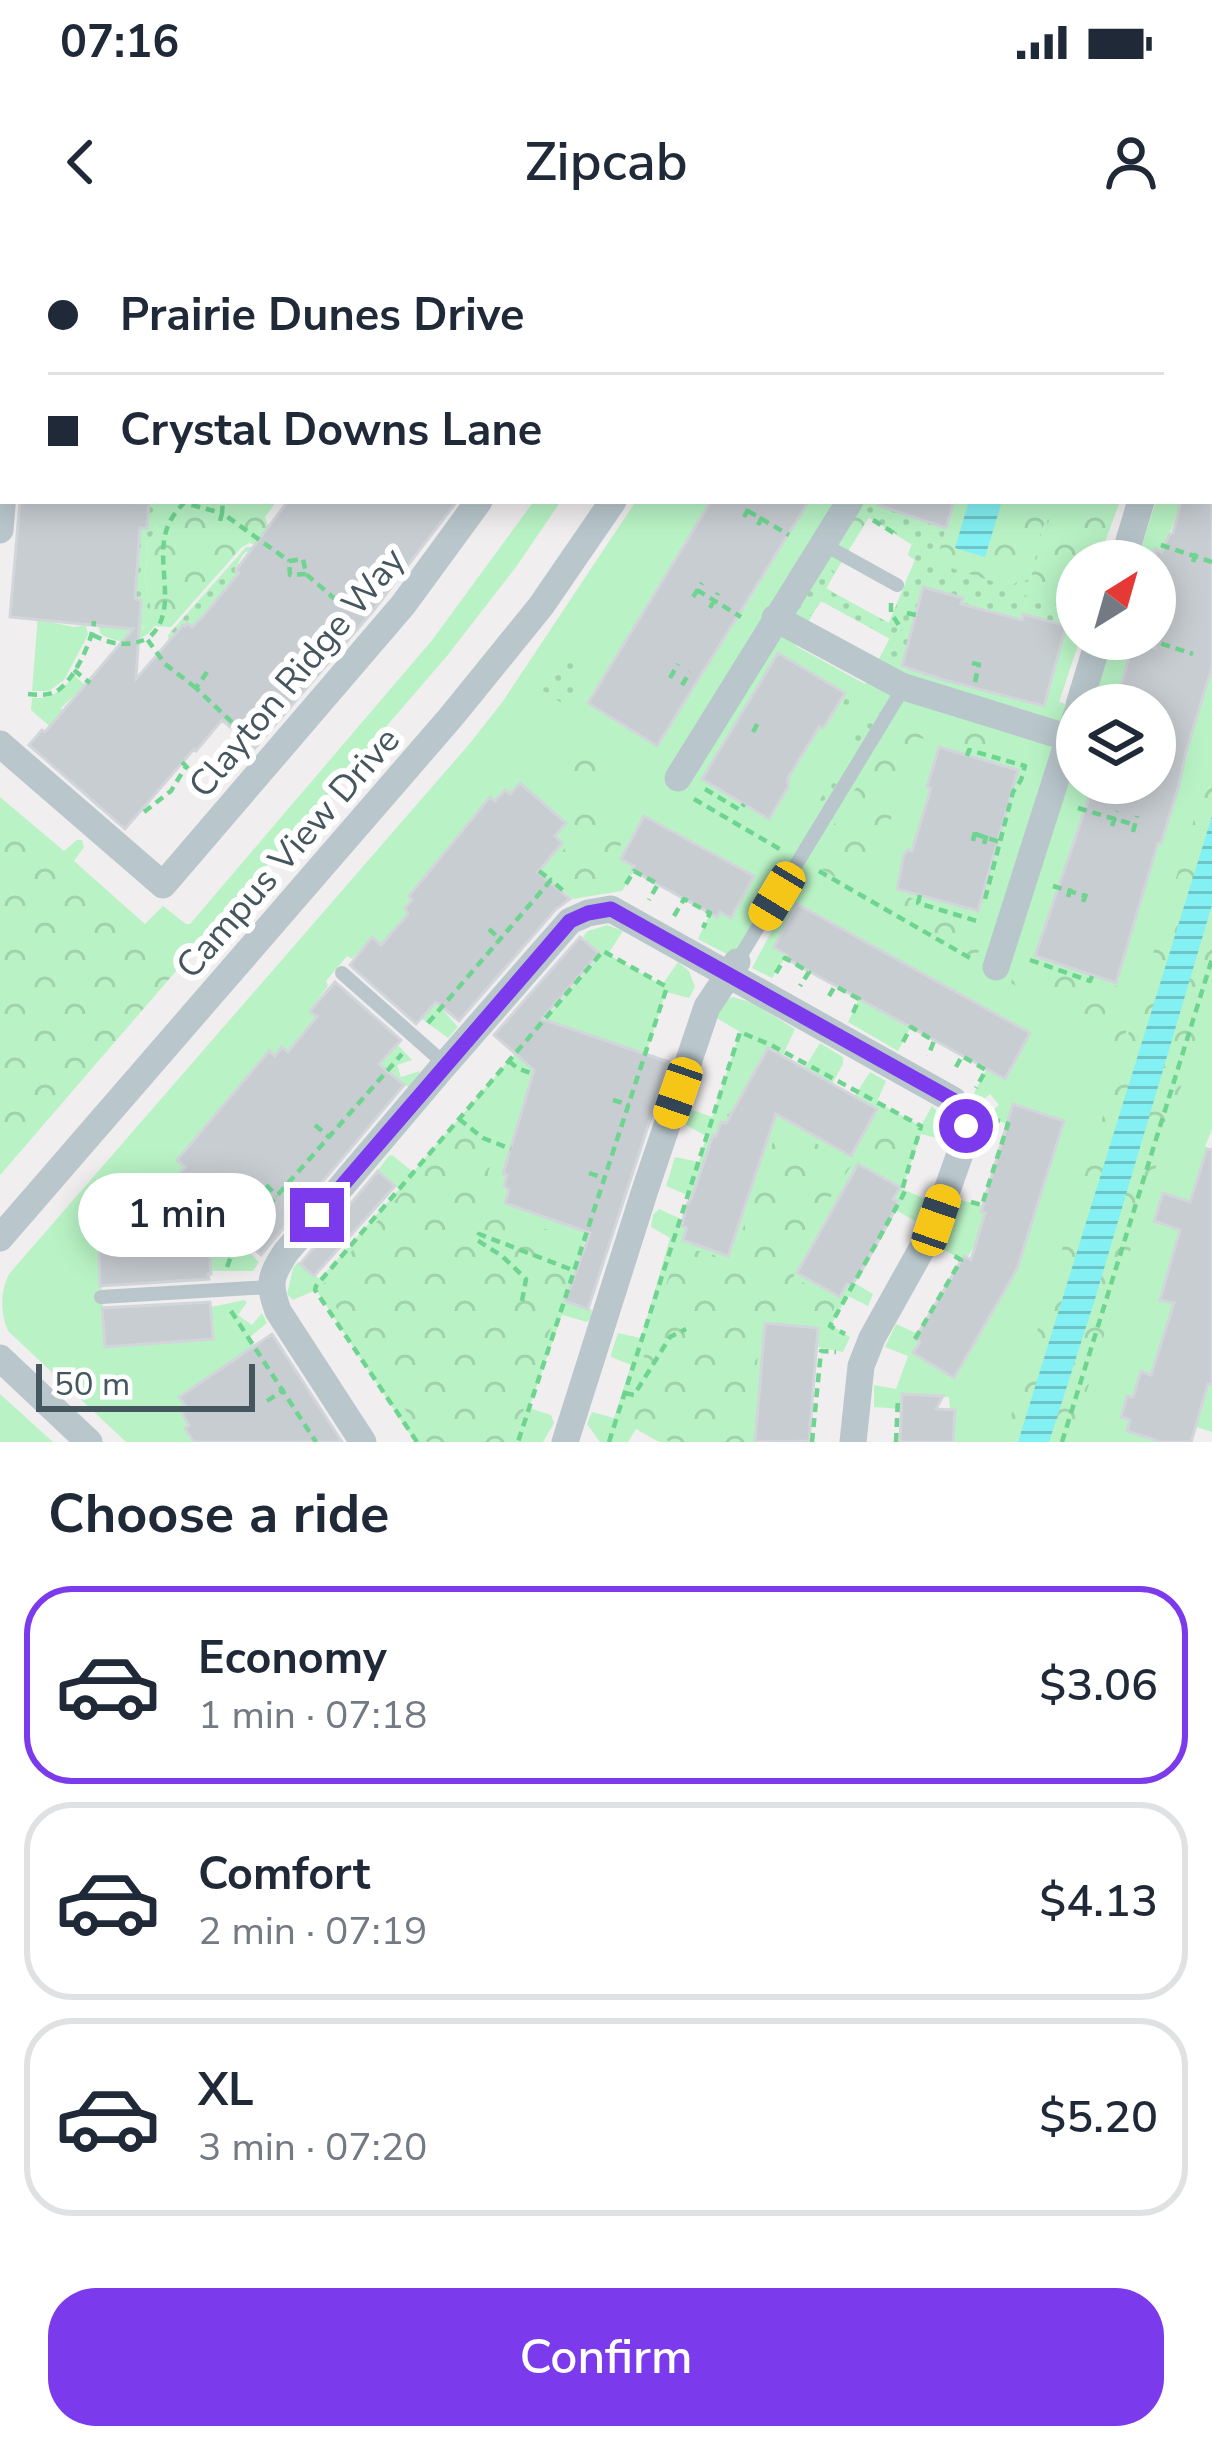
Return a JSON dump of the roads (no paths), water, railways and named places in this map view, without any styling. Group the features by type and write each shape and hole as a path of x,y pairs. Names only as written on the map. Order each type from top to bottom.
{"street":[{"name":"Clayton Ridge Way","path":"0,744 163,885 378,635 477,504"},
{"name":"Campus View Drive","path":"0,1238 466,699 541,606 611,504"},
{"path":"1129,540 1140,504"},
{"path":"683,778 823,544 856,507"},
{"path":"776,618 899,696 1056,717"},
{"path":"996,968 1056,779"},
{"path":"362,1442 278,1311 269,1287 275,1269 570,921 611,909 733,968 953,1100 966,1126 934,1227 861,1366 853,1442"},
{"path":"565,1442 707,1007 733,968"},
{"path":"0,1358 89,1442"}],"lane":[{"path":"823,544 897,585"},
{"path":"733,968 899,696"},
{"path":"342,973 445,1064"},
{"path":"101,1297 269,1287"}],"water":[{"path":"968,504 1001,504 985,557 955,548"},
{"path":"1212,816 1212,905 1095,1299 1049,1442 1018,1442"}]}
